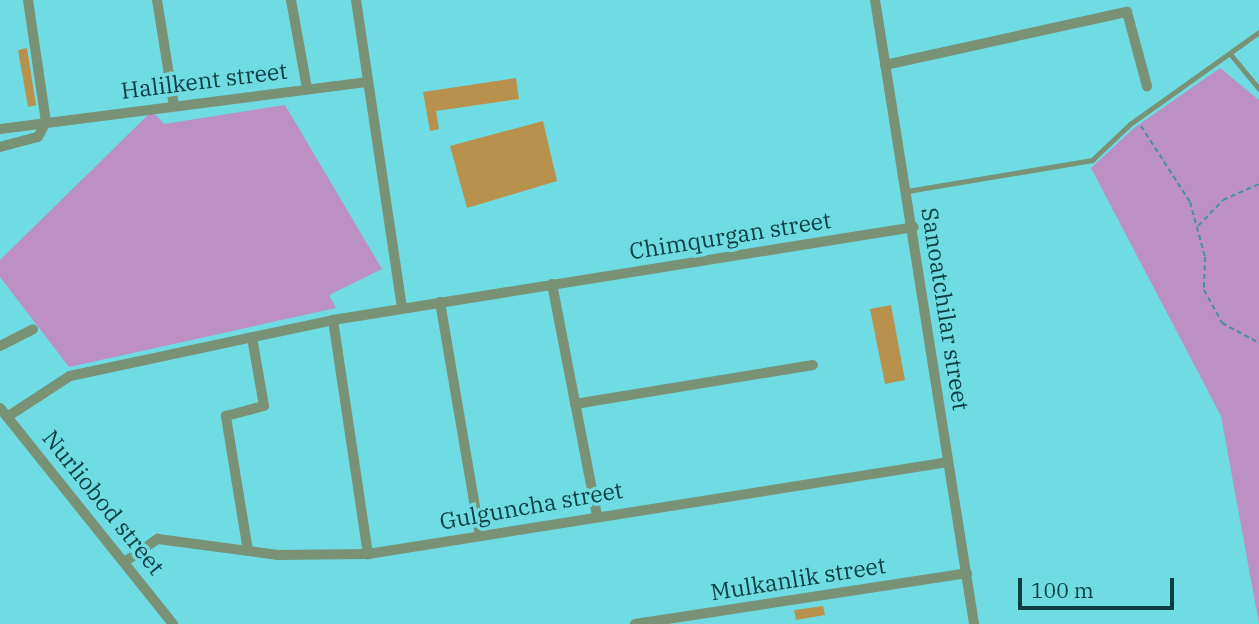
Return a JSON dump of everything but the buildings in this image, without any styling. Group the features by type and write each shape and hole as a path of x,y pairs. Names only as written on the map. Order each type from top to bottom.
{"street":[{"path":"0,147 38,137 46,122 27,0"},
{"path":"157,0 174,106"},
{"path":"291,0 307,88"},
{"path":"356,0 402,309"},
{"name":"Sanoatchilar street","path":"875,0 914,227 974,624"},
{"path":"885,65 1127,12 1147,86"},
{"name":"Halilkent street","path":"0,130 368,82"},
{"name":"Chimqurgan street","path":"4,412 70,376 333,320 914,227"},
{"path":"552,284 597,515"},
{"path":"440,302 481,536"},
{"path":"333,320 368,554"},
{"path":"0,346 33,329"},
{"path":"248,551 226,416 264,407 251,337"},
{"path":"575,404 813,365"},
{"name":"Nurliobod street","path":"4,412 127,561 173,624"},
{"name":"Gulguncha street","path":"127,561 158,539 248,551 368,554 597,515 948,462"},
{"name":"Mulkanlik street","path":"635,624 967,573"}],"lane":[{"path":"907,191 1092,160 1137,120 1231,55 1259,32"},
{"path":"1231,55 1259,89"}],"path":[{"path":"1137,120 1190,202 1205,257 1204,290 1222,323 1259,343"},
{"path":"1198,226 1223,200 1259,184"}],"shaded area":[{"path":"1220,68 1259,100 1259,624 1221,416 1091,168 1134,128"},
{"path":"285,105 382,269 329,295 336,308 69,367 0,277 0,260 152,111 164,124"}]}
